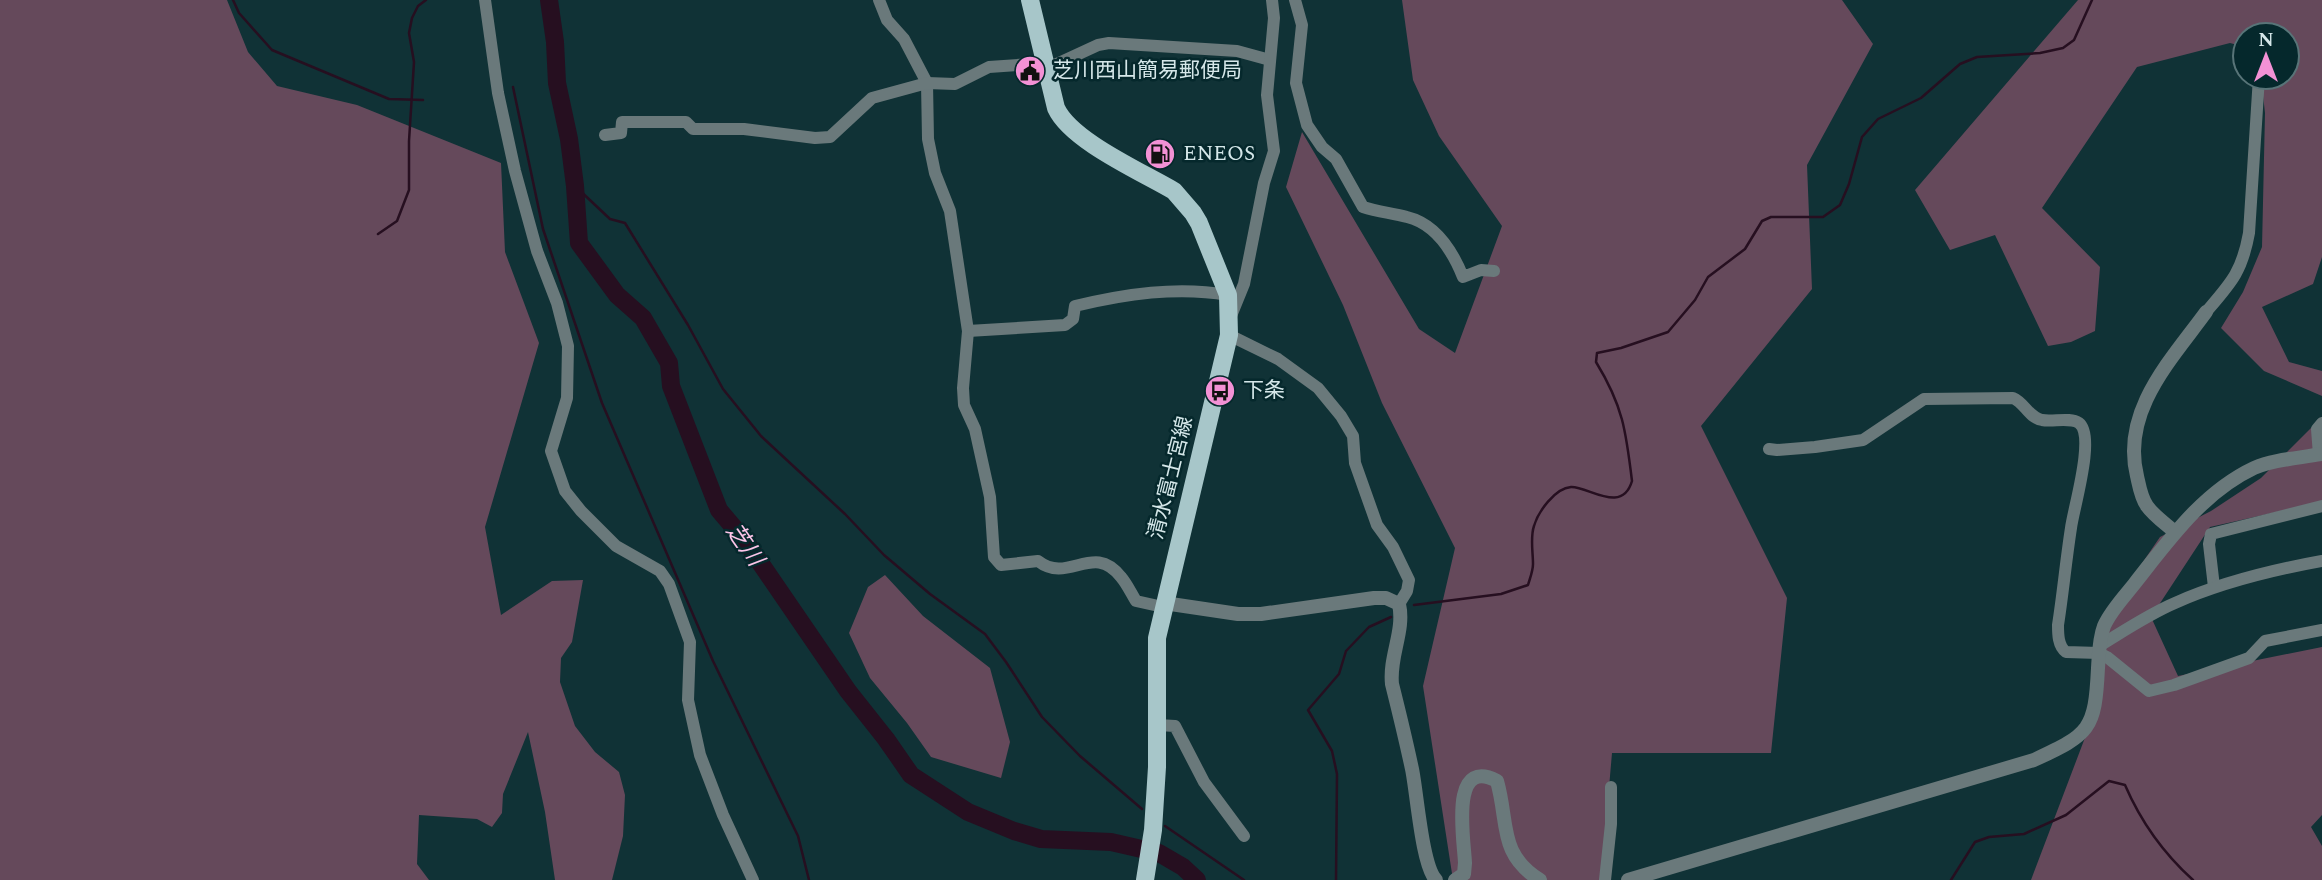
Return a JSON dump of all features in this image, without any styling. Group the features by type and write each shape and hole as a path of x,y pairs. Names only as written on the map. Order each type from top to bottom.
{"main road":[{"name":"清水富士宮線","path":"1030,0 1061,120 1069,128 1174,191 1193,212 1228,295 1229,327 1157,638 1158,725 1153,830 1145,880"}],"street":[{"path":"485,0 498,93 515,171 537,251 557,303 568,346 567,398 551,451 565,491 581,511 616,546 660,571 669,584 690,642 688,701 701,755 723,815 753,880"},
{"path":"879,0 887,20 904,38 927,83 928,139 935,173 950,211 968,331 962,388 964,405 975,429 990,497 994,557 1002,565 1038,561 1048,569 1100,561 1119,574 1136,601 1238,614 1261,614 1374,598 1386,598 1399,604"},
{"path":"1272,0 1274,18 1267,95 1274,151 1264,183 1244,284 1229,327 1318,388 1340,416 1353,436 1355,463 1377,525 1393,547 1409,580 1399,604 1402,617 1391,671 1392,684 1413,771 1426,858 1430,872 1436,880"},
{"path":"1295,0 1302,25 1296,83 1307,125 1322,147 1336,159 1363,207 1408,217 1430,228 1454,253 1463,277 1481,270 1494,271"},
{"path":"605,135 621,133 622,122 686,122 693,129 744,129 816,138 830,137 872,98 927,83 955,84 989,67 1045,66 1108,43 1237,51 1270,60"},
{"path":"2175,532 2147,506 2140,489 2135,470 2136,428 2147,396 2158,377 2206,312 2236,277 2246,250 2258,91"},
{"path":"968,331 1065,325 1073,319 1075,306 1103,299 1184,290 1228,295"},
{"path":"1769,449 1815,447 1863,440 1924,399 2013,398 2020,401 2035,418 2080,424 2085,443 2083,473 2071,528 2058,625 2062,649 2066,652 2099,649 2172,604 2214,587 2292,565 2322,561"},
{"path":"1628,880 2035,760 2075,739 2087,728 2094,715 2099,649 2104,627 2112,612 2175,532 2210,498 2255,468 2320,454 2317,429 2322,423"},
{"path":"2214,587 2209,544 2211,534 2322,506"},
{"path":"2099,649 2149,691 2174,685 2249,657 2266,641 2322,630"},
{"path":"1158,725 1175,726 1204,782 1244,836"},
{"path":"1461,878 1463,792 1468,782 1477,776 1489,776 1497,781 1510,849 1516,861 1540,880"},
{"path":"1605,880 1611,824 1611,787"}],"shaded area":[{"path":"0,0 227,0 248,52 277,86 357,105 501,163 505,252 539,343 485,527 501,615 552,581 583,580 572,642 561,658 560,682 575,726 595,752 619,772 625,795 623,836 612,880 555,880 545,812 528,732 503,794 502,813 492,827 477,819 419,815 417,864 429,880 0,880"},
{"path":"1402,0 1842,0 1873,44 1807,165 1812,289 1701,426 1787,598 1771,753 1612,753 1601,880 1453,880 1423,686 1455,548 1382,403 1343,305 1286,187 1302,132 1419,329 1455,353 1502,226 1439,136 1413,80"},
{"path":"2078,0 2322,0 2322,257 2313,284 2262,307 2289,362 2322,371 2322,396 2264,371 2221,328 2243,292 2262,247 2265,113 2263,91 2301,91 2301,21 2231,21 2231,43 2137,67 2042,208 2100,267 2095,331 2071,342 2048,346 1995,235 1950,250 1915,190"},
{"path":"2322,417 2322,502 2210,527 2151,617 2178,676 2322,647 2322,815 2311,827 2322,846 2322,880 2031,880 2086,735 2110,610 2160,537 2211,511 2261,478"},
{"path":"885,575 923,616 990,668 1010,742 1001,778 931,757 870,678 849,633 868,587"}],"waterway":[{"path":"233,0 239,13 272,50 389,99 423,100"},
{"path":"378,234 397,221 409,190 414,62 409,33 418,6 426,0"},
{"name":"芝川","path":"549,0 557,83 569,139 575,186 579,243 617,295 643,318 669,363 671,386 719,510 746,542 848,691 911,775 968,812 1041,839 1111,842 1159,853 1183,867 1197,880"},
{"path":"1414,605 1501,594 1528,585 1533,567 1534,526 1539,514 1553,496 1571,487 1613,498 1627,491 1632,481 1625,433 1618,406 1596,362 1597,353 1668,332 1695,300 1708,277 1745,249 1762,221 1771,217 1823,217 1840,205 1862,137 1878,119 1921,98 1960,64 1977,57 2040,53 2063,48 2074,40 2092,0"},
{"path":"513,87 543,229 602,403 713,661 798,836 809,880"},
{"path":"575,186 610,219 625,223 688,325 723,389 761,436 845,514 884,555 930,594 985,634 1042,717 1080,756 1142,809"},
{"path":"1336,880 1337,774 1332,751 1308,710 1339,674 1346,651 1369,627 1391,617"},
{"path":"1951,880 1975,842 1989,837 2024,834 2066,815 2109,781 2125,785 2154,836 2193,880"},
{"path":"1165,826 1244,880"}],"place":[{"name":"芝川西山簡易郵便局","path":"1030,71"},
{"name":"ENEOS","path":"1160,154"},
{"name":"下条","path":"1220,391"}]}
